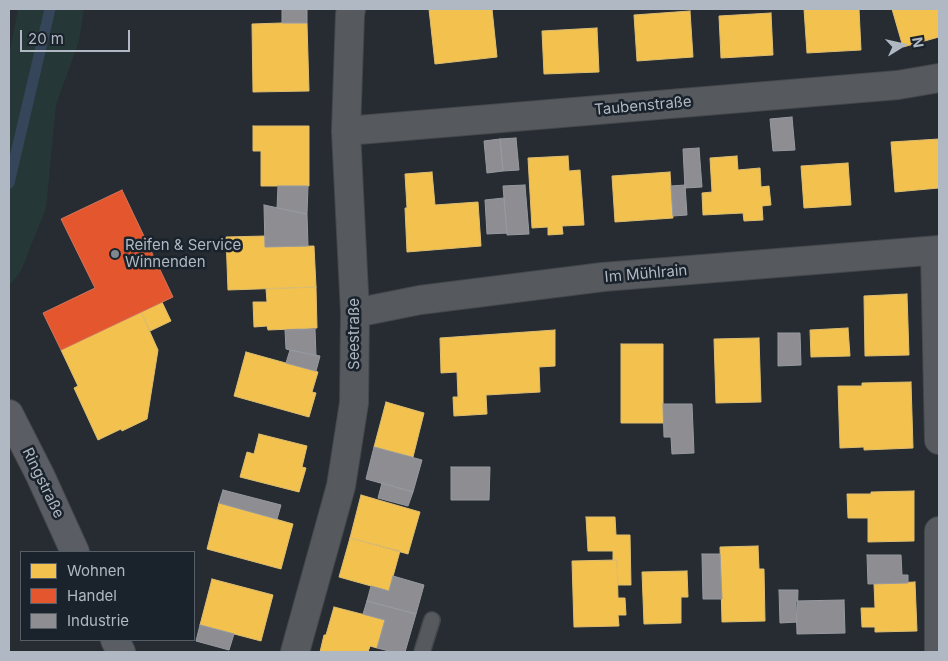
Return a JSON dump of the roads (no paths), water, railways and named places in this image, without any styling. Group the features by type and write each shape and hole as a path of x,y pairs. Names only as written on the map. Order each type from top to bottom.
{"street":[{"name":"Seestraße","path":"295,652 341,486 354,403 355,313 346,131 351,9"},
{"name":"Taubenstraße","path":"346,131 898,85 939,78"},
{"name":"Im Mühlrain","path":"355,313 420,300 604,277 937,250"},
{"path":"937,250 939,440"},
{"name":"Ringstraße","path":"9,414 40,475 75,551"},
{"path":"939,531 939,652"}],"lane":[{"path":"422,652 432,620"}],"waterway":[{"path":"9,183 50,9"}],"place":[{"name":"Reifen & Service Winnenden","path":"115,254"}]}
